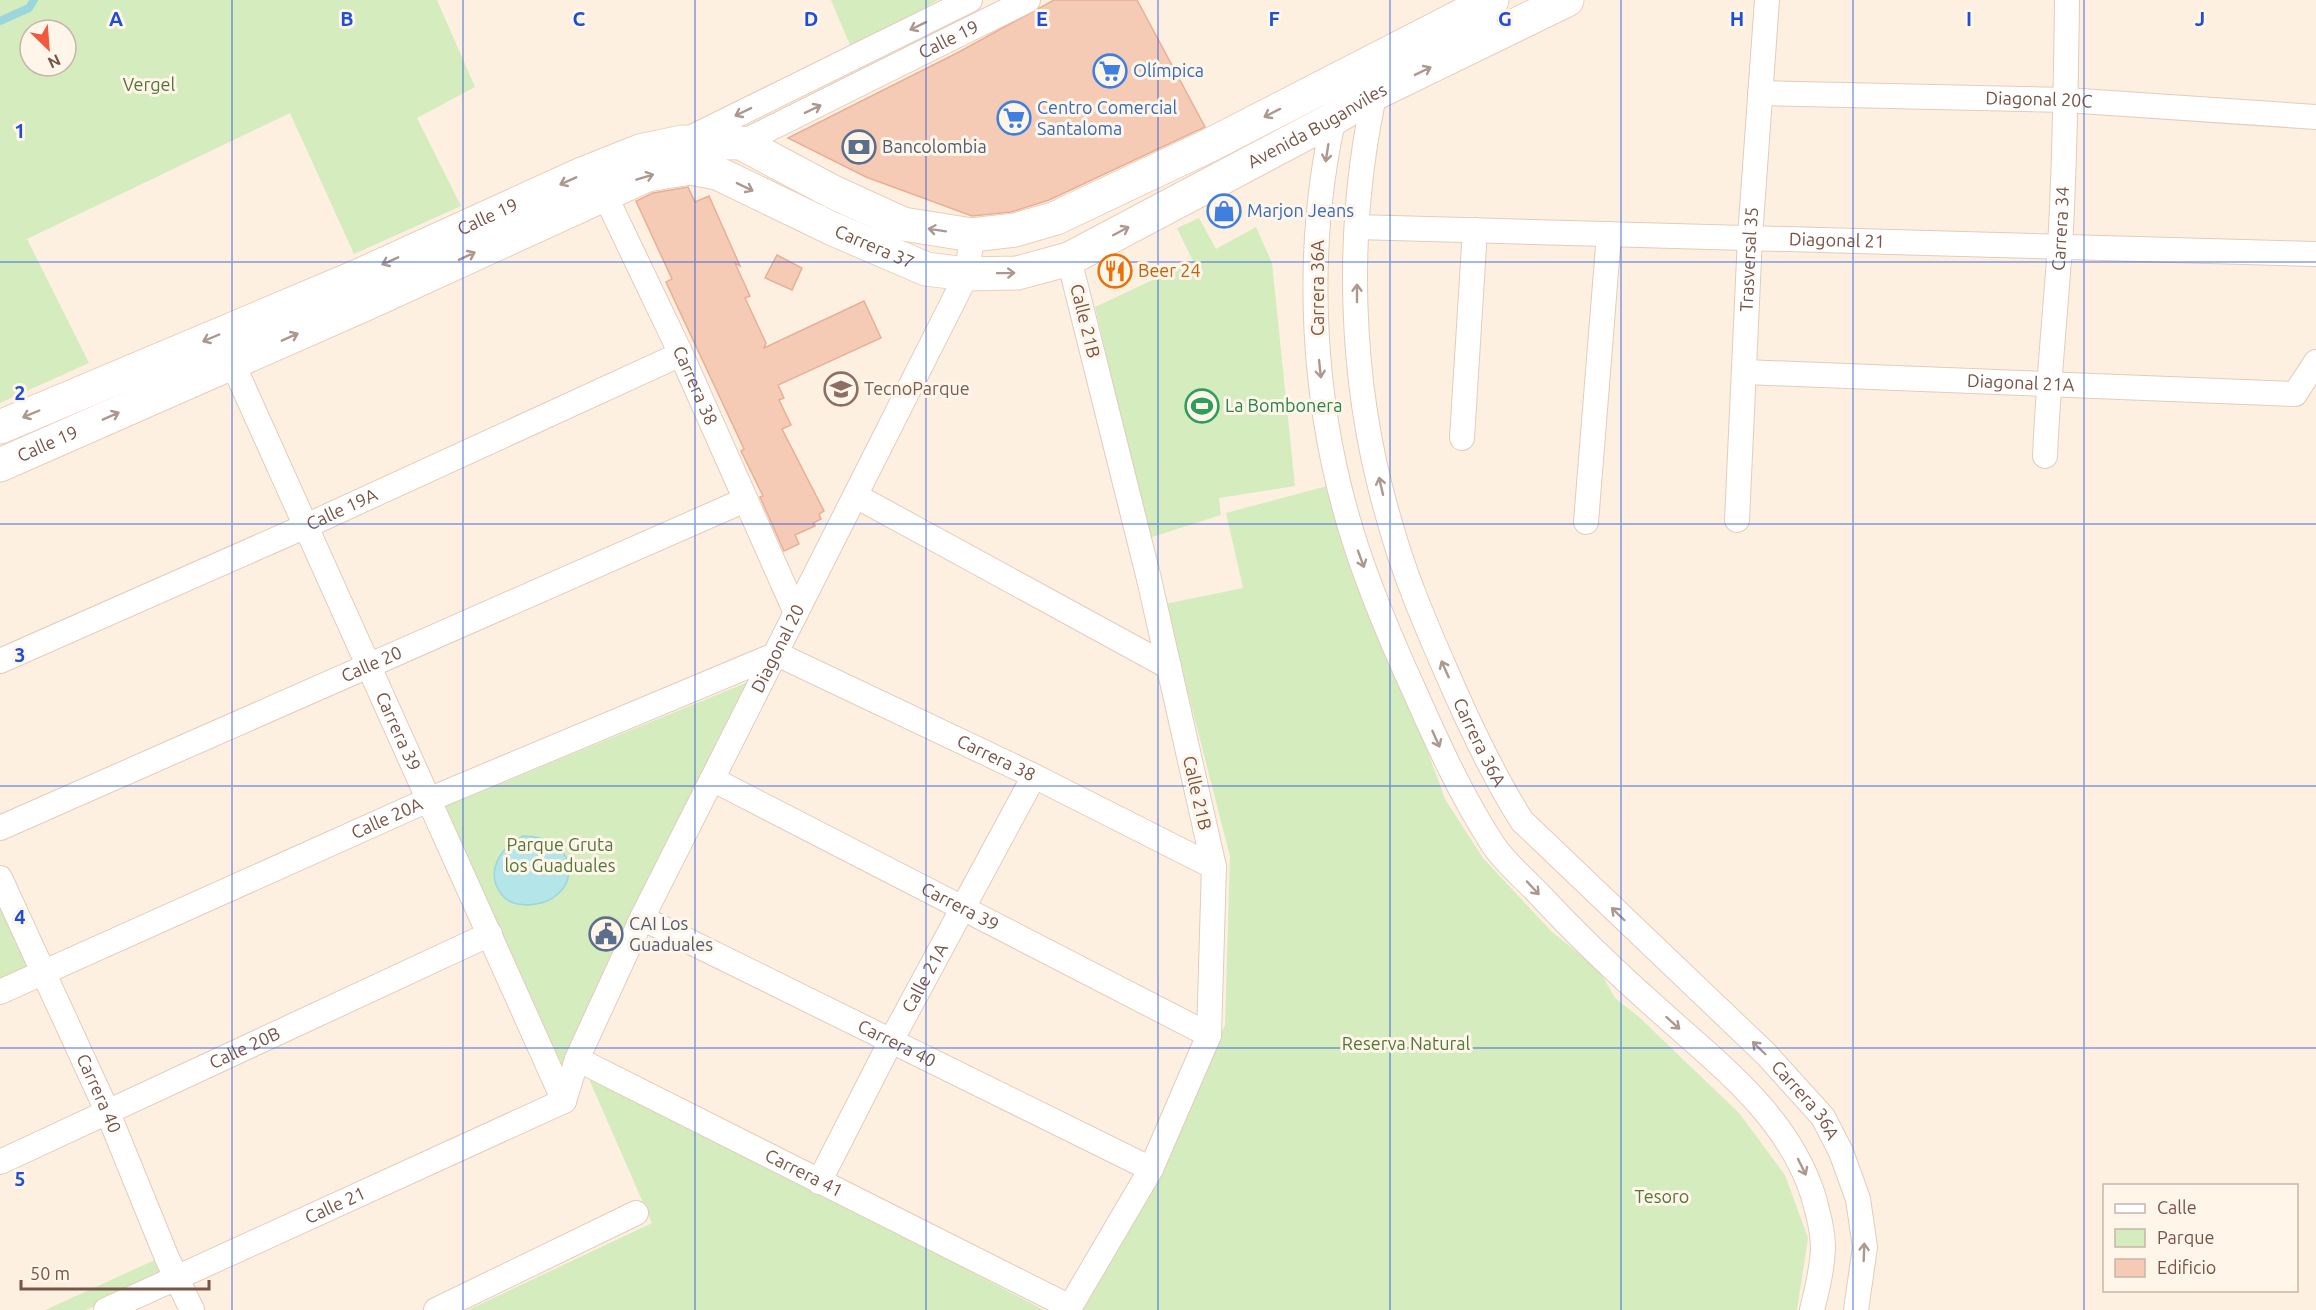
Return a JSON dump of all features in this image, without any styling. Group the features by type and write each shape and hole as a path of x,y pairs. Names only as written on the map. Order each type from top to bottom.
{"main road":[{"name":"Avenida Buganviles","path":"1056,218 1210,145 1492,0"},
{"name":"Avenida Buganviles","path":"1069,259 1333,119 1374,94 1567,0"},
{"name":"Carrera 37","path":"686,155 741,143 832,192 903,224 972,235 1015,230 1056,218"},
{"name":"Calle 19","path":"0,428 356,277 582,174 640,151 686,155"},
{"name":"Carrera 37","path":"686,155 717,173 833,229 926,269 967,274 1017,273 1069,259"},
{"name":"Calle 19","path":"0,465 647,175 686,155"}],"street":[{"name":"Calle 19","path":"686,155 970,0"},
{"name":"Calle 19","path":"741,143 1028,0"},
{"name":"Trasversal 35","path":"1737,520 1750,237 1767,0"},
{"name":"Carrera 34","path":"2045,456 2048,382 2060,246 2066,100 2067,0"},
{"name":"Carrera 36A","path":"1383,55 1363,160 1357,227 1357,327 1367,426 1389,522 1422,616 1462,709 1507,797 1522,821 1766,1054 1823,1117 1841,1152 1858,1199 1865,1247 1856,1310"},
{"name":"Carrera 36A","path":"1343,76 1321,190 1316,263 1317,335 1324,407 1337,478 1356,548 1382,615 1442,752 1493,845 1563,920 1748,1091 1779,1129 1804,1169 1819,1216 1823,1248 1812,1310"},
{"name":"Diagonal 20C","path":"1760,93 2066,100 2316,117"},
{"name":"Carrera 38","path":"604,193 681,354 796,613"},
{"name":"Diagonal 21","path":"1357,227 2316,254"},
{"path":"1462,438 1475,230"},
{"path":"1586,522 1609,234"},
{"name":"Diagonal 20","path":"577,1059 642,918 967,274 972,235"},
{"name":"Calle 21B","path":"1069,259 1169,668 1214,867 1209,1035 1151,1169 1070,1307"},
{"name":"Calle 19A","path":"0,661 306,526 681,354"},
{"name":"Carrera 39","path":"232,362 564,1101"},
{"name":"Diagonal 21A","path":"1745,372 2048,382 2295,394 2316,362"},
{"path":"856,496 1169,668"},
{"name":"Calle 20","path":"0,828 369,668 745,500"},
{"name":"Carrera 38","path":"777,654 1034,776 1214,867"},
{"name":"Calle 20A","path":"0,992 428,800 777,654"},
{"name":"Calle 21A","path":"819,1182 891,1041 1034,776"},
{"name":"Carrera 39","path":"712,779 961,910 1209,1035"},
{"name":"Carrera 40","path":"0,878 108,1113 192,1310"},
{"name":"Carrera 40","path":"642,918 1151,1169"},
{"name":"Calle 20B","path":"0,1162 490,934"},
{"path":"564,1101 577,1059"},
{"name":"Carrera 41","path":"577,1059 1070,1307"},
{"name":"Calle 21","path":"106,1310 564,1101"},
{"path":"436,1310 636,1214"}],"green space":[{"name":"Vergel","path":"0,0 437,0 475,87 417,118 461,206 354,254 290,113 27,239 89,363 0,403"},
{"path":"831,0 938,0 852,50"},
{"name":"La Bombonera","path":"1199,218 1216,249 1256,227 1272,263 1295,486 1219,498 1221,515 1149,538 1095,307 1193,261 1177,228"},
{"name":"Reserva Natural","path":"1331,485 1445,799 1483,858 1551,931 1599,970 1615,998 1639,1017 1739,1113 1785,1175 1808,1238 1797,1310 1078,1310 1158,1169 1225,1025 1230,856 1165,604 1243,588 1226,513"},
{"name":"Parque Gruta los Guaduales","path":"748,682 561,1070 441,808"},
{"path":"0,891 37,973 0,989"},
{"path":"585,1070 1044,1310 468,1310 652,1223"},
{"path":"157,1259 162,1275 86,1310 45,1310"}],"water":[{"path":"523,836 543,839 558,847 566,858 569,870 566,883 558,894 545,902 527,905 513,903 504,898 494,878 497,861 507,847"}],"building":[{"name":"Centro Comercial Santaloma","path":"1054,0 1137,0 1205,127 1049,200 1011,212 972,216 866,177 788,138 957,53"},
{"path":"688,187 695,202 709,196 740,266 735,263 750,296 745,298 766,343 764,348 864,301 881,338 778,385 784,398 779,400 791,425 782,429 824,511 819,514 821,519 813,523 815,526 795,535 799,544 784,551 760,497 763,496 741,451 744,449 666,282 672,279 636,201 653,193"},
{"path":"777,255 802,268 792,290 765,278"}],"waterway":[{"path":"0,21 29,8 34,0"}],"place":[{"name":"Olímpica","path":"1110,71"},
{"name":"Centro Comercial Santaloma","path":"1014,118"},
{"name":"Bancolombia","path":"859,147"},
{"name":"Marjon Jeans","path":"1224,211"},
{"name":"Beer 24","path":"1115,271"},
{"name":"TecnoParque","path":"841,389"},
{"name":"La Bombonera","path":"1202,406"},
{"name":"CAI Los Guaduales","path":"606,934"}],"park label":[{"name":"Tesoro","path":"1662,1197"}]}
